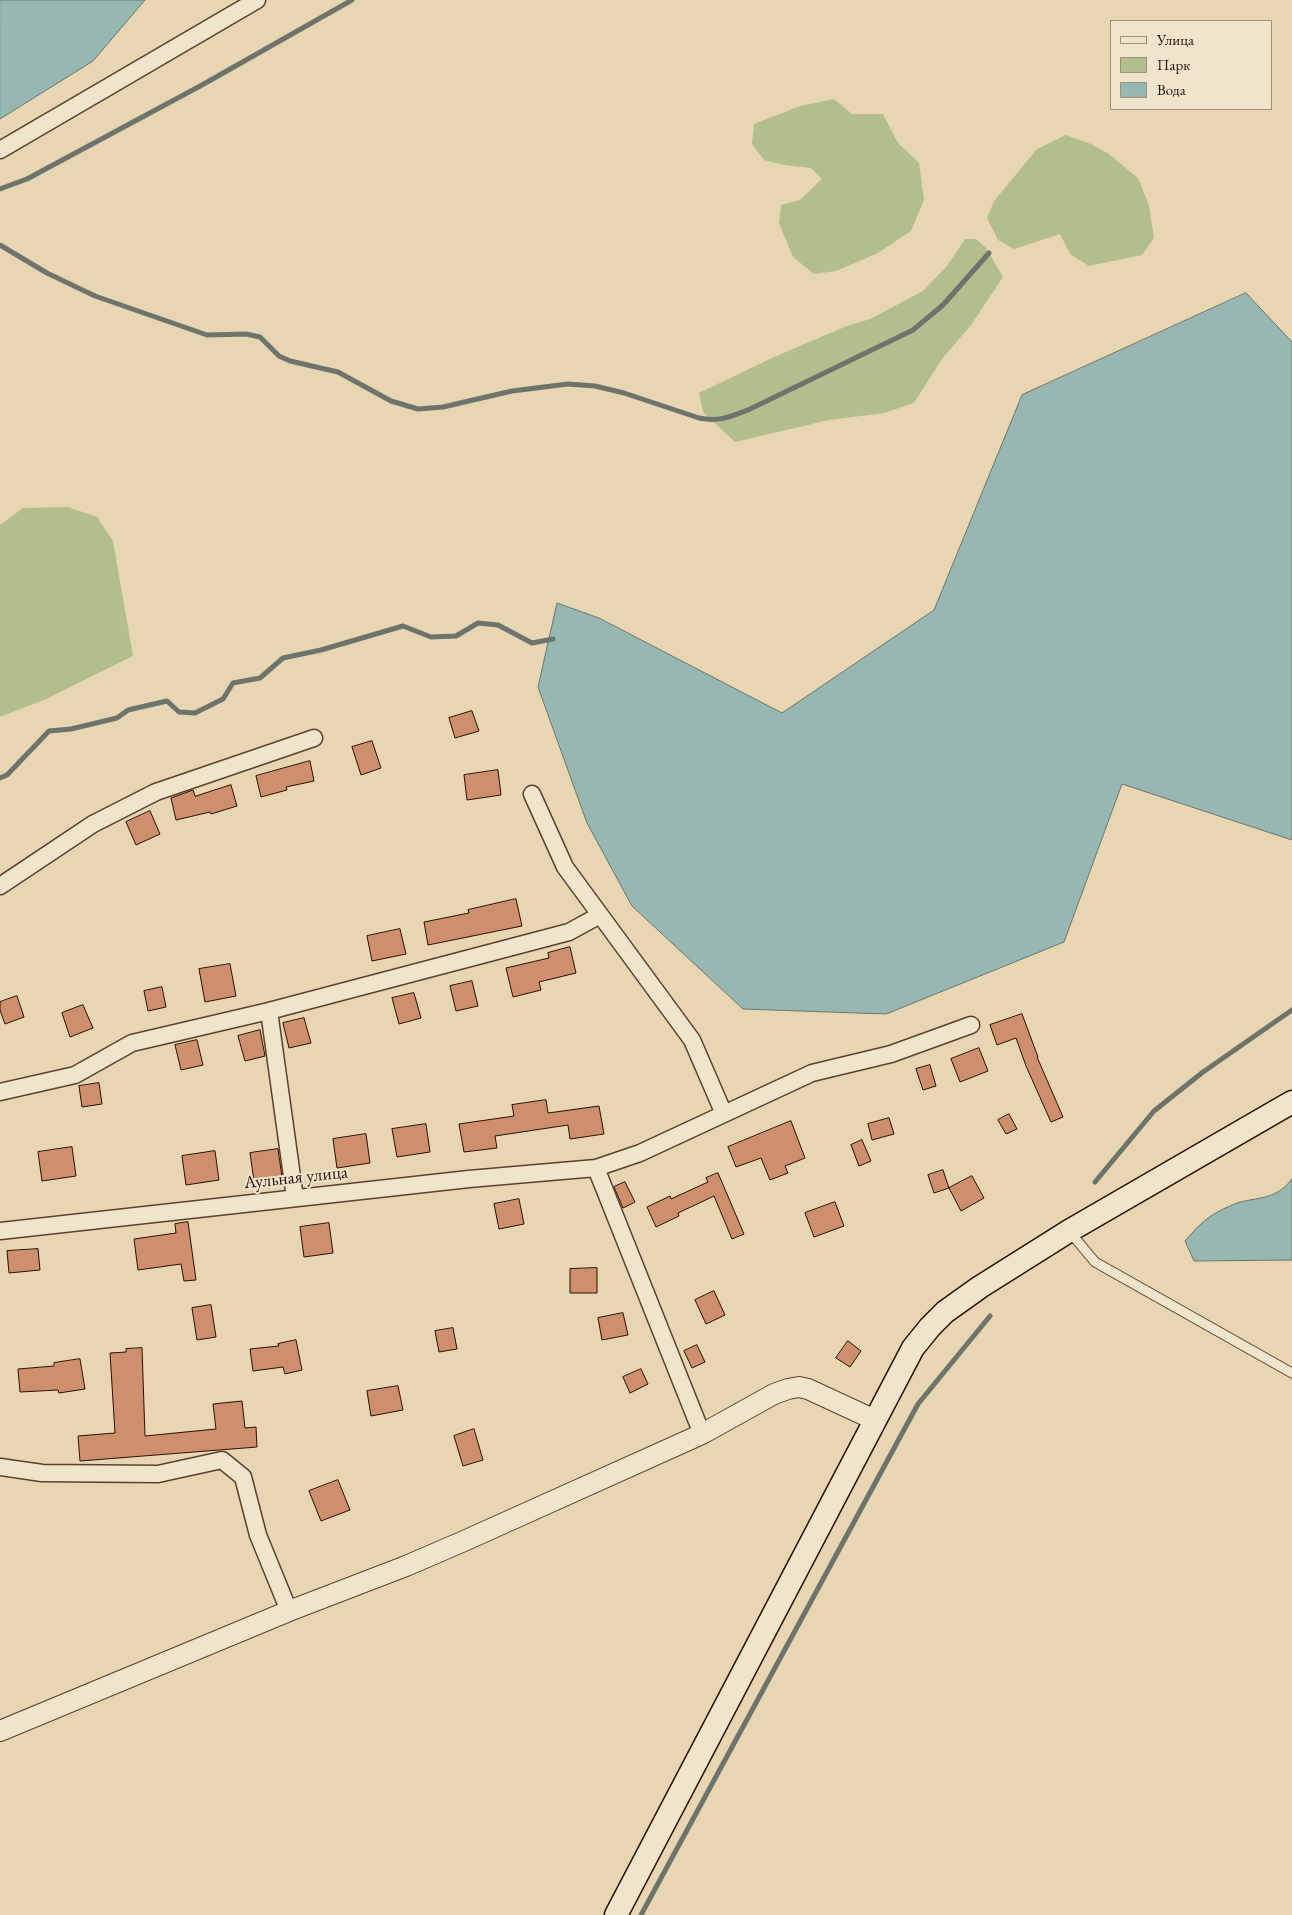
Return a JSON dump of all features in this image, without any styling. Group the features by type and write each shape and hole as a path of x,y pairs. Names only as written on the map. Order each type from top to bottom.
{"main road":[{"path":"616,1915 913,1348 930,1327 945,1312 980,1287 1069,1231 1292,1102"}],"street":[{"path":"0,150 257,0"},
{"path":"0,886 93,824 156,792 314,738"},
{"path":"532,794 565,867 692,1040 724,1114"},
{"path":"0,1092 75,1075 132,1043 269,1011 569,932 600,915"},
{"path":"269,1011 295,1198"},
{"name":"Аульная улица","path":"0,1231 469,1179 596,1168 640,1153 812,1073 891,1054 971,1025"},
{"path":"596,1168 702,1434"},
{"path":"0,1731 290,1611 422,1559 702,1434 774,1394 788,1389 799,1387 808,1389 875,1420"},
{"path":"0,1467 42,1473 158,1474 222,1460 243,1477 258,1536 290,1611"}],"lane":[{"path":"1069,1231 1095,1262 1292,1373"}],"green space":[{"path":"834,99 852,114 883,114 898,143 919,163 924,200 911,231 878,253 836,271 814,274 793,257 779,223 781,205 800,200 822,179 811,168 784,165 764,160 752,144 754,124 800,106"},
{"path":"1066,135 1091,144 1109,154 1138,178 1149,205 1154,238 1142,255 1089,266 1070,254 1060,234 1014,249 998,240 987,218 994,201 1037,149"},
{"path":"965,239 976,239 986,248 1003,277 971,325 942,359 914,403 884,413 829,420 735,442 703,412 699,393 774,357 847,326 870,319 923,291 947,266"},
{"path":"68,507 97,517 113,541 133,656 46,699 0,717 0,525 23,508"}],"water":[{"path":"0,0 145,0 93,61 0,119"},
{"path":"1246,293 1292,342 1292,840 1122,784 1064,942 886,1014 743,1009 632,906 587,823 538,687 557,603 599,618 782,713 934,610 1022,395"},
{"path":"1292,1179 1292,1260 1194,1261 1185,1241 1205,1220 1222,1209 1238,1203 1270,1196 1285,1187"}],"building":[{"path":"472,711 479,731 455,738 449,718"},
{"path":"372,741 381,768 361,775 352,747"},
{"path":"310,761 314,781 286,787 287,790 261,797 256,776"},
{"path":"498,770 501,795 467,800 464,775"},
{"path":"231,785 237,806 211,814 210,812 176,820 171,798 193,790 195,796"},
{"path":"150,811 160,834 136,845 126,822"},
{"path":"516,899 522,926 428,945 424,922 469,913 468,910"},
{"path":"400,929 406,954 372,961 367,936"},
{"path":"570,947 576,973 539,982 541,990 513,997 506,968 549,958 548,953"},
{"path":"230,964 236,996 205,1002 199,969"},
{"path":"472,981 478,1006 456,1011 450,986"},
{"path":"162,987 166,1007 148,1011 144,991"},
{"path":"414,993 421,1018 399,1024 392,998"},
{"path":"17,996 24,1017 5,1024 0,1010 0,1002"},
{"path":"83,1005 93,1028 70,1037 62,1013"},
{"path":"1022,1014 1037,1057 1063,1117 1051,1122 1026,1066 1016,1038 997,1045 990,1025"},
{"path":"304,1018 311,1043 289,1048 283,1023"},
{"path":"260,1030 265,1056 245,1061 238,1036"},
{"path":"197,1040 203,1065 181,1070 175,1045"},
{"path":"979,1048 988,1071 960,1082 951,1059"},
{"path":"930,1065 936,1086 923,1090 916,1069"},
{"path":"99,1083 102,1104 82,1107 79,1086"},
{"path":"546,1100 548,1113 599,1106 604,1134 570,1139 568,1125 495,1136 497,1148 464,1152 459,1124 514,1116 512,1105"},
{"path":"1009,1114 1017,1129 1006,1134 998,1120"},
{"path":"889,1118 894,1134 872,1140 868,1124"},
{"path":"791,1121 805,1158 785,1166 788,1173 770,1180 761,1158 736,1167 728,1147"},
{"path":"426,1124 430,1152 397,1157 392,1129"},
{"path":"366,1134 370,1163 337,1168 333,1139"},
{"path":"862,1140 871,1161 859,1166 851,1145"},
{"path":"72,1147 76,1176 42,1181 38,1152"},
{"path":"278,1149 282,1177 254,1181 250,1153"},
{"path":"215,1151 219,1180 186,1185 182,1156"},
{"path":"943,1170 949,1188 934,1193 928,1175"},
{"path":"718,1173 744,1234 732,1239 714,1196 678,1213 679,1216 656,1227 647,1207 670,1196 671,1199 708,1182 706,1178"},
{"path":"972,1176 984,1198 961,1211 949,1188"},
{"path":"625,1182 635,1202 623,1208 614,1187"},
{"path":"519,1199 524,1224 499,1229 494,1204"},
{"path":"835,1202 844,1226 814,1237 805,1213"},
{"path":"188,1222 196,1280 184,1281 181,1264 138,1270 134,1239 176,1233 175,1224"},
{"path":"329,1223 333,1253 304,1257 300,1227"},
{"path":"38,1249 40,1270 9,1273 7,1251"},
{"path":"597,1268 597,1293 570,1293 570,1269"},
{"path":"714,1291 725,1315 706,1324 695,1300"},
{"path":"211,1305 216,1337 197,1340 192,1308"},
{"path":"623,1313 628,1335 602,1340 598,1318"},
{"path":"453,1328 457,1349 439,1352 435,1331"},
{"path":"296,1340 302,1370 285,1374 283,1367 253,1371 250,1349 279,1346 278,1344"},
{"path":"848,1341 861,1351 850,1367 836,1358"},
{"path":"697,1345 705,1362 692,1368 684,1351"},
{"path":"142,1348 145,1436 216,1429 213,1404 242,1401 245,1428 256,1427 257,1447 80,1461 78,1436 115,1433 110,1353"},
{"path":"80,1359 85,1389 59,1393 58,1390 20,1392 18,1369 54,1366 54,1363"},
{"path":"641,1369 648,1384 630,1393 623,1377"},
{"path":"398,1386 403,1410 371,1416 367,1391"},
{"path":"474,1429 483,1460 463,1466 454,1436"},
{"path":"338,1480 350,1510 321,1521 309,1491"}],"waterway":[{"path":"0,189 27,179 202,85 352,0"},
{"path":"0,245 47,273 95,296 207,335 246,334 260,337 279,356 290,361 338,372 391,401 418,409 443,407 512,391 568,384 595,386 624,393 699,418 713,419 724,418 748,410 913,330 943,305 989,253"},
{"path":"0,778 7,775 49,731 71,729 117,718 128,710 167,701 179,712 195,713 223,699 233,683 260,678 283,658 321,650 403,626 431,637 456,636 478,623 498,625 532,643 553,639"},
{"path":"1095,1182 1154,1111 1203,1072 1292,1010"},
{"path":"641,1915 918,1404 990,1316"}]}
